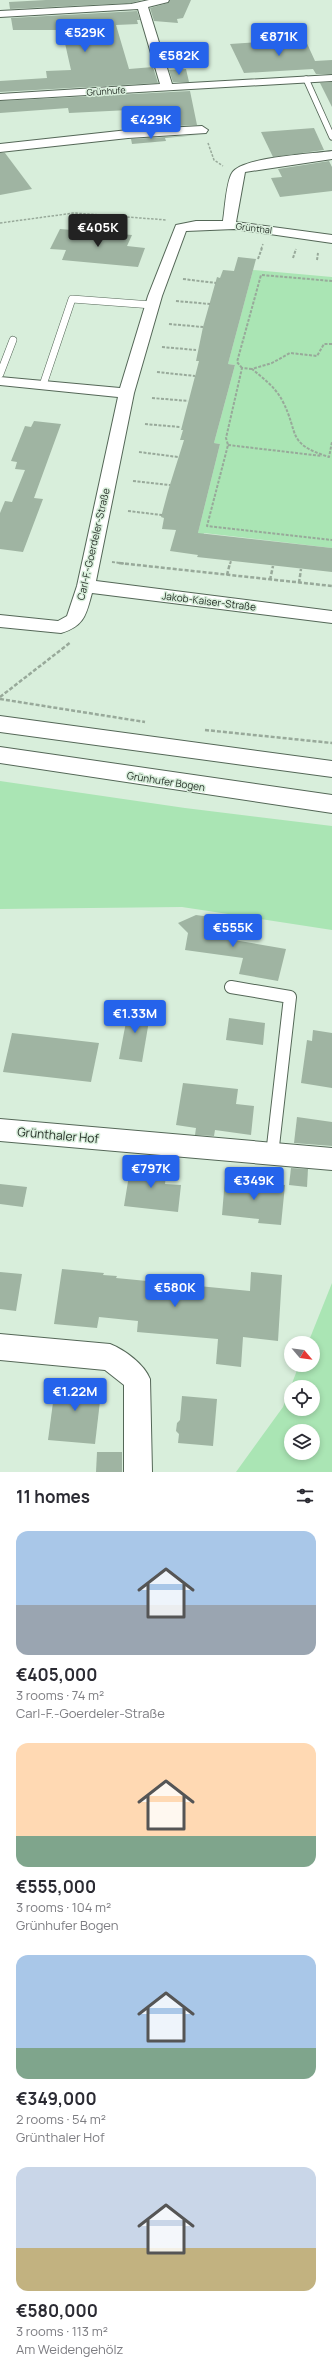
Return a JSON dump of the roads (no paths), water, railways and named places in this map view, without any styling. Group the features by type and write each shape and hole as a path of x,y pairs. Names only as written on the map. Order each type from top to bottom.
{"main road":[{"path":"0,724 332,769"},
{"name":"Grünhufer Bogen","path":"0,756 332,804"}],"street":[{"path":"0,14 142,6 164,0"},
{"path":"142,6 166,87"},
{"name":"Grünhufe","path":"0,97 332,78"},
{"path":"0,148 128,134 202,130"},
{"path":"229,225 237,174 241,169 254,165 332,156"},
{"name":"Grünthal","path":"178,232 181,228 194,224 229,225 332,239"},
{"name":"Carl-F.-Goerdeler-Straße","path":"0,621 61,627 75,619 86,586 90,560 126,393 152,305 178,232"},
{"path":"0,381 126,393"},
{"name":"Jakob-Kaiser-Straße","path":"86,586 332,617"},
{"name":"Grünthaler Hof","path":"0,1130 272,1156 332,1160"},
{"path":"0,1347 110,1357 138,1379 138,1472"}],"lane":[{"path":"306,79 332,137"},
{"path":"43,385 72,299 152,305"},
{"path":"0,374 13,340"},
{"path":"231,987 290,997 272,1156"}]}
